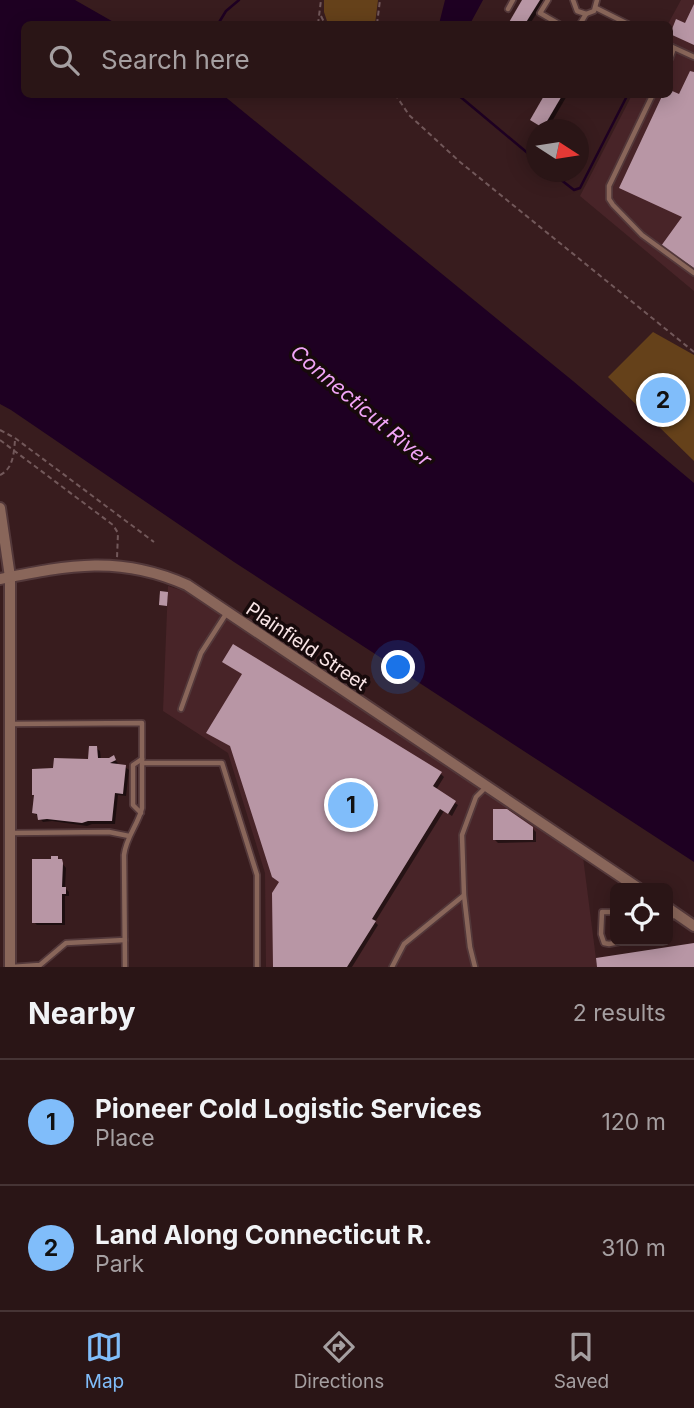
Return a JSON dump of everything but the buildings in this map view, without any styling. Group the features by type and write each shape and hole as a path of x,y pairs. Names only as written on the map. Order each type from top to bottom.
{"street":[{"path":"0,508 5,578 10,967 0,966"},
{"name":"Plainfield Street","path":"5,578 82,565 132,566 187,585 631,883"},
{"path":"673,915 694,926"}],"lane":[{"path":"508,9 513,0"},
{"path":"548,0 540,13 554,21"},
{"path":"573,0 577,11 586,14"},
{"path":"596,8 597,0"},
{"path":"581,21 596,8"},
{"path":"596,8 622,21"},
{"path":"673,47 694,57"},
{"path":"651,98 609,186 609,198 612,205 642,235 694,273"},
{"path":"181,709 201,653 226,613"},
{"path":"8,724 142,723 141,813 129,836 124,855 124,966"},
{"path":"141,813 133,805 133,765 143,761 222,763 257,874 257,967"},
{"path":"475,967 464,895 462,835 476,797 487,785"},
{"path":"10,833 109,832 129,836"},
{"path":"392,967 404,944 464,895"},
{"path":"610,912 602,912 601,933 604,943 610,944"},
{"path":"10,967 40,965 66,943 125,940"}],"path":[{"path":"319,21 321,0"},
{"path":"377,21 380,0"},
{"path":"321,15 324,21"},
{"path":"398,98 409,115 460,162 694,352"},
{"path":"0,430 15,438 154,542"},
{"path":"0,475 5,473 11,464 15,438"},
{"path":"0,440 113,525 118,533 116,566"}],"shaded area":[{"path":"324,0 378,0 375,21 327,21"},
{"path":"681,0 694,0 694,291 580,196 630,98 673,98 673,21 670,21"},
{"path":"653,332 694,355 694,461 608,377"},
{"path":"168,586 189,593 583,857 597,967 266,967 265,873 228,753 163,711"}],"water":[{"name":"Connecticut River","path":"0,0 75,0 112,21 21,21 21,98 227,98 694,483 694,862 234,562 0,404"},
{"path":"445,0 483,0 472,21 440,21"}],"waterway":[{"path":"220,21 226,11 239,0"},
{"path":"462,98 526,152"},
{"path":"589,170 626,98"},
{"path":"564,182 574,190 580,188 583,182"}],"place":[{"name":"Land Along Connecticut R.","path":"663,400"},
{"name":"Pioneer Cold Logistic Services","path":"351,805"}]}
